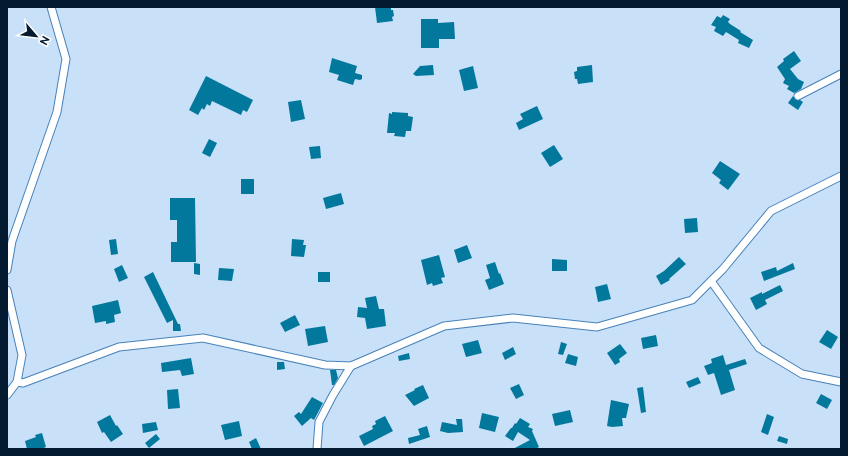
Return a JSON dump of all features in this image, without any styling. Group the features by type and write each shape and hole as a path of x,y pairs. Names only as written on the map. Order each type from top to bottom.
{"street":[{"path":"7,270 12,241 57,112 66,59 51,7"},
{"path":"798,96 841,74"},
{"path":"17,382 23,383 119,347 203,338 325,365 351,366 444,326 513,318 597,327 692,300 723,268 771,211 841,176"},
{"path":"711,281 759,348 802,374 841,382"},
{"path":"7,290 22,355 17,382 7,395"},
{"path":"316,449 319,422 333,395 351,366"}],"building":[{"path":"375,7 391,7 394,16 392,17 393,21 377,23"},
{"path":"723,15 730,19 728,22 730,24 753,40 749,48 738,43 739,40 726,32 723,36 714,31 716,27 711,25 717,16 721,18"},
{"path":"421,19 438,19 438,23 454,22 455,39 439,39 439,48 421,48"},
{"path":"794,51 801,61 790,69 798,79 804,82 801,89 794,93 787,89 789,86 783,83 785,79 777,67 784,61 783,59"},
{"path":"332,58 357,66 355,73 362,75 362,79 355,79 353,85 337,80 339,75 329,72"},
{"path":"433,65 434,75 416,76 413,74 420,66"},
{"path":"592,65 593,82 578,84 577,79 575,79 574,72 577,71 577,67"},
{"path":"473,66 478,88 464,91 459,70"},
{"path":"206,76 253,100 247,112 243,110 241,115 212,101 210,106 207,104 204,110 202,108 198,115 189,110"},
{"path":"793,96 796,100 803,102 798,110 788,103"},
{"path":"301,100 305,119 291,122 288,102"},
{"path":"537,106 543,119 519,130 516,123 523,119 520,114"},
{"path":"392,112 408,113 408,116 413,117 411,131 406,131 405,137 394,136 395,133 387,133 389,113 392,114"},
{"path":"209,139 217,143 210,157 202,153"},
{"path":"554,145 563,159 550,167 541,153"},
{"path":"320,146 321,158 311,159 309,147"},
{"path":"720,161 740,174 728,190 719,183 721,180 712,173"},
{"path":"241,179 254,179 254,194 241,194"},
{"path":"341,193 344,204 326,209 323,198"},
{"path":"170,198 195,198 196,262 171,262 171,242 177,242 177,220 170,220"},
{"path":"697,218 698,232 685,233 684,219"},
{"path":"116,239 118,254 111,255 109,240"},
{"path":"292,239 304,240 303,245 306,245 304,257 291,256"},
{"path":"467,245 472,258 458,263 454,250"},
{"path":"439,255 445,277 441,278 443,283 433,286 432,283 427,285 421,260"},
{"path":"679,257 686,264 669,279 670,280 661,285 656,276 664,271"},
{"path":"552,259 567,260 567,271 552,271"},
{"path":"495,262 504,284 489,290 485,280 490,278 486,265"},
{"path":"194,263 200,264 200,275 194,274"},
{"path":"793,263 795,269 764,281 761,272 776,267 777,271"},
{"path":"122,265 128,278 119,282 114,269"},
{"path":"219,268 234,269 232,281 218,280"},
{"path":"153,272 178,324 180,324 181,331 173,331 173,320 167,323 144,277"},
{"path":"318,272 330,272 330,282 318,282"},
{"path":"607,284 611,299 598,302 595,287"},
{"path":"780,285 783,291 765,300 767,304 756,310 750,298"},
{"path":"376,296 379,309 384,309 386,326 367,329 365,318 357,317 358,307 367,308 365,298"},
{"path":"118,300 121,313 114,315 115,322 106,324 106,321 95,323 92,306"},
{"path":"295,315 300,325 285,332 280,323"},
{"path":"325,326 328,342 308,346 305,329"},
{"path":"827,330 838,337 831,349 819,342"},
{"path":"656,335 658,346 643,349 641,338"},
{"path":"478,340 482,353 466,357 462,344"},
{"path":"561,342 567,344 563,355 558,354"},
{"path":"620,344 627,353 619,359 620,362 615,365 607,353"},
{"path":"513,347 516,354 505,360 502,353"},
{"path":"409,353 410,359 399,361 398,356"},
{"path":"568,354 578,357 576,366 565,363"},
{"path":"723,355 726,365 745,359 747,364 729,370 735,390 721,395 714,373 708,375 704,366 712,363 711,359"},
{"path":"191,358 194,374 182,376 180,370 162,372 161,363"},
{"path":"277,362 284,362 285,369 277,370"},
{"path":"330,370 336,370 338,378 334,385 332,385"},
{"path":"698,377 701,383 689,388 686,382"},
{"path":"519,384 524,395 516,399 510,388"},
{"path":"423,385 429,398 414,406 405,395"},
{"path":"643,387 646,412 641,413 637,388"},
{"path":"178,389 180,408 168,409 167,390"},
{"path":"821,394 832,400 827,409 816,403"},
{"path":"312,397 323,403 314,420 311,418 302,426 294,416 299,412 301,414"},
{"path":"611,400 629,404 626,418 622,418 623,426 607,426"},
{"path":"570,410 573,422 555,426 552,414"},
{"path":"482,413 499,417 495,432 479,428"},
{"path":"767,414 774,417 768,435 761,432"},
{"path":"110,415 116,426 117,425 123,434 111,442 104,432 102,433 97,422"},
{"path":"385,416 393,431 364,446 359,436 373,429 372,426 376,424 375,421"},
{"path":"520,418 530,424 528,427 533,429 532,431 539,447 535,449 513,449 530,440 518,432 513,441 505,436"},
{"path":"456,419 462,419 463,432 448,433 440,431 442,422 457,425"},
{"path":"239,421 242,436 225,440 221,425"},
{"path":"156,422 158,430 143,433 142,424"},
{"path":"427,426 430,437 409,444 408,438 420,435 418,429"},
{"path":"42,433 46,447 41,449 27,449 25,441"},
{"path":"156,434 160,439 149,448 145,443"},
{"path":"779,436 788,439 787,444 777,441"},
{"path":"256,438 261,449 252,449 249,442"}]}
